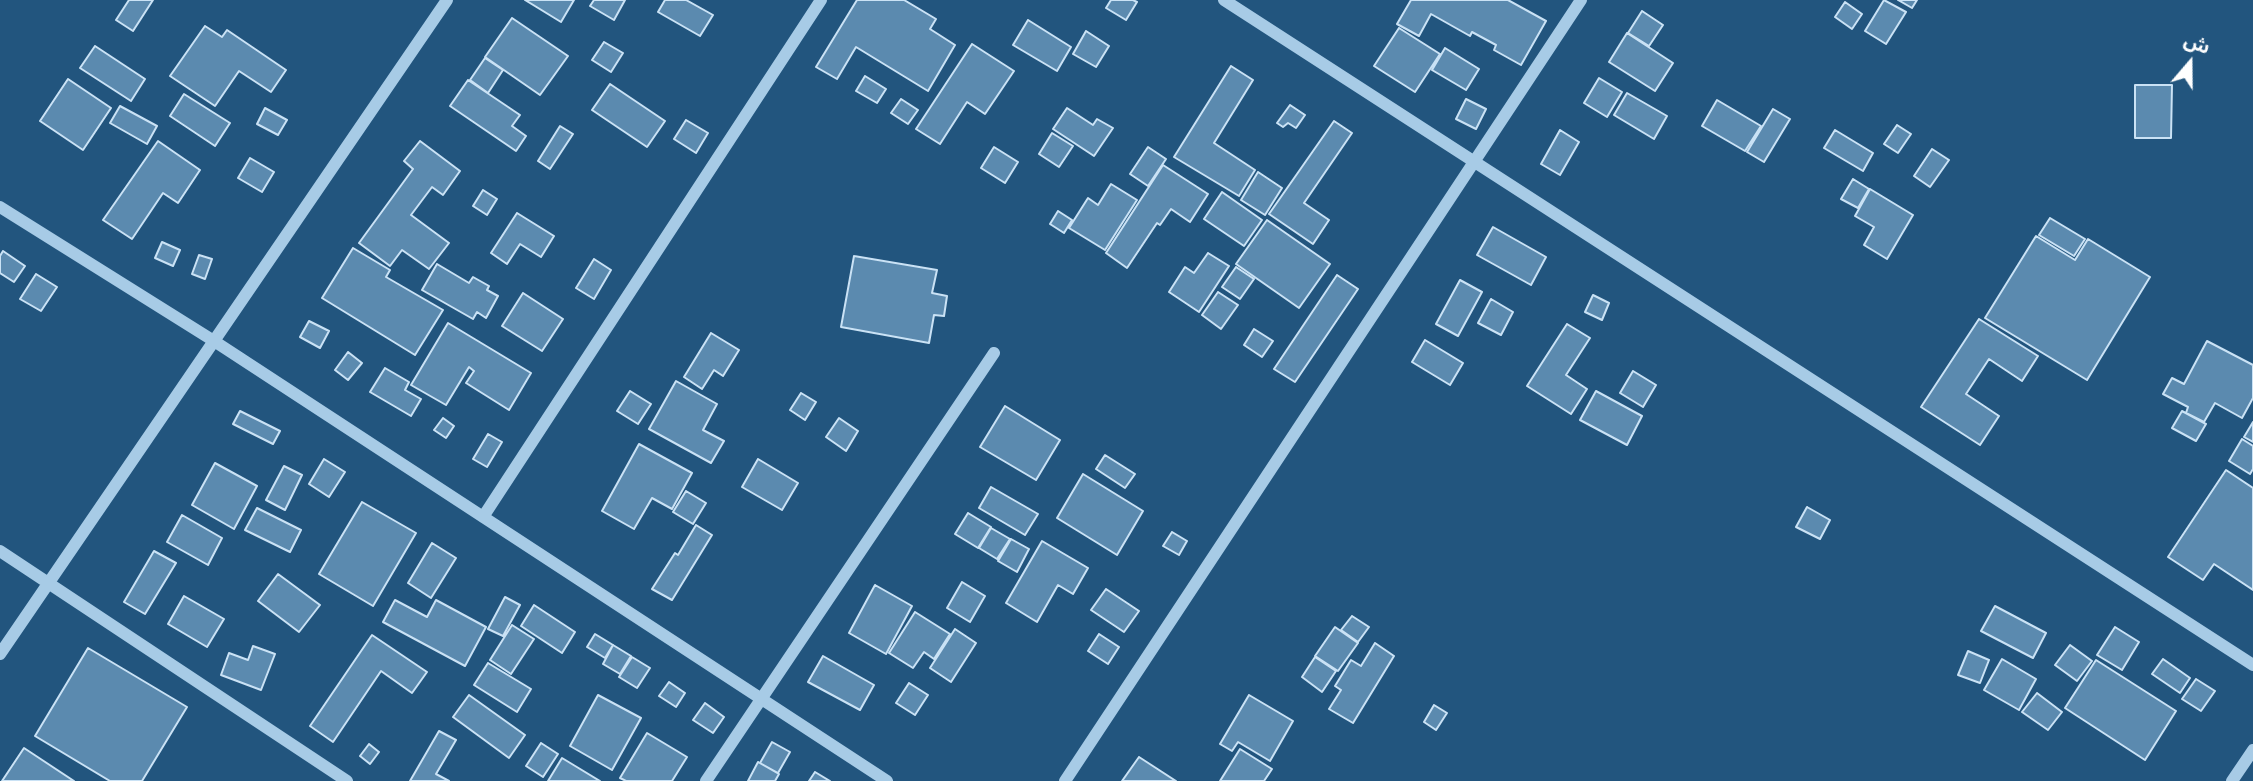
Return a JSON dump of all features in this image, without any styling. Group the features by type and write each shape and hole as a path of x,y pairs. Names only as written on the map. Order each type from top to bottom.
{"street":[{"path":"0,654 447,0"},
{"path":"483,517 821,0"},
{"path":"1224,0 2253,665"},
{"path":"1065,781 1581,0"},
{"path":"0,207 214,341 887,781"},
{"path":"706,781 994,353"},
{"path":"0,551 347,781"},
{"path":"2232,781 2253,750"}],"building":[{"path":"129,0 153,0 133,31 116,20"},
{"path":"525,0 574,0 561,22"},
{"path":"594,0 625,0 614,20 590,6"},
{"path":"665,0 686,0 713,15 700,36 658,12"},
{"path":"857,0 904,0 936,19 930,29 955,45 928,91 856,47 837,79 816,67"},
{"path":"1111,0 1137,2 1126,20 1106,8"},
{"path":"1411,0 1508,0 1546,21 1521,65 1494,50 1496,45 1472,32 1470,36 1431,14 1419,36 1397,24"},
{"path":"1884,0 1906,12 1886,44 1865,31"},
{"path":"1898,0 1917,0 1912,8"},
{"path":"1845,2 1862,14 1852,29 1835,17"},
{"path":"1642,11 1663,25 1649,46 1628,33"},
{"path":"512,18 568,56 540,95 485,57"},
{"path":"1028,20 1071,47 1057,71 1013,45"},
{"path":"205,26 222,37 227,30 286,70 271,92 239,71 215,106 170,76"},
{"path":"1399,28 1440,54 1415,92 1374,66"},
{"path":"1086,31 1109,46 1096,67 1073,54"},
{"path":"1627,33 1673,63 1655,91 1609,62"},
{"path":"604,42 623,53 611,72 592,60"},
{"path":"972,44 1014,71 985,114 967,102 940,144 916,129"},
{"path":"95,46 145,79 131,101 80,68"},
{"path":"1445,48 1479,69 1466,90 1432,70"},
{"path":"485,58 503,70 488,93 470,80"},
{"path":"1231,66 1253,80 1214,143 1255,170 1239,196 1174,157"},
{"path":"865,76 886,89 877,103 856,91"},
{"path":"1599,78 1622,92 1607,117 1584,103"},
{"path":"68,79 111,108 83,150 40,121"},
{"path":"468,80 520,115 512,126 526,136 516,151 450,106"},
{"path":"610,84 665,121 647,147 592,110"},
{"path":"2135,85 2172,85 2171,138 2135,138"},
{"path":"1627,93 1667,116 1654,139 1614,115"},
{"path":"184,94 230,123 215,146 170,116"},
{"path":"901,99 918,110 908,124 891,113"},
{"path":"1466,99 1486,109 1476,129 1456,119"},
{"path":"1717,100 1761,126 1745,151 1702,126"},
{"path":"1290,105 1305,115 1296,128 1288,123 1283,127 1277,123"},
{"path":"120,106 157,126 147,144 110,123"},
{"path":"265,108 287,120 278,135 257,124"},
{"path":"1067,108 1093,125 1097,119 1113,128 1094,156 1053,129"},
{"path":"1773,109 1790,119 1764,162 1747,152"},
{"path":"686,120 708,133 696,153 674,139"},
{"path":"1334,121 1352,133 1304,203 1329,220 1313,244 1269,214"},
{"path":"1897,125 1911,134 1898,153 1884,144"},
{"path":"560,126 573,134 550,169 538,161"},
{"path":"1560,130 1579,142 1560,175 1541,164"},
{"path":"1835,130 1873,153 1863,171 1824,148"},
{"path":"1052,133 1073,146 1059,167 1039,154"},
{"path":"158,141 200,170 178,203 163,193 132,239 103,220"},
{"path":"420,141 460,171 443,195 432,187 411,215 449,243 429,269 402,250 390,266 359,243 413,169 404,161"},
{"path":"994,147 1018,162 1005,183 981,168"},
{"path":"1148,147 1166,159 1148,186 1130,174"},
{"path":"1932,149 1949,160 1930,187 1914,176"},
{"path":"250,158 274,172 262,192 238,178"},
{"path":"1163,165 1208,194 1190,222 1171,209 1160,225 1157,223 1127,268 1106,253"},
{"path":"1258,172 1282,188 1265,215 1241,200"},
{"path":"1853,179 1869,189 1858,208 1841,199"},
{"path":"1111,184 1137,200 1105,250 1069,228 1088,198 1098,205"},
{"path":"1870,189 1913,215 1887,259 1864,245 1874,227 1855,216"},
{"path":"483,190 497,199 487,215 473,206"},
{"path":"1222,192 1262,220 1244,246 1204,219"},
{"path":"1058,211 1072,220 1064,233 1050,224"},
{"path":"517,213 554,236 541,257 520,244 507,264 491,253"},
{"path":"2050,218 2085,239 2074,256 2039,235"},
{"path":"1267,220 1330,264 1299,308 1236,264"},
{"path":"1493,227 1546,257 1531,285 1477,255"},
{"path":"2036,236 2075,260 2088,239 2150,277 2087,380 1985,318"},
{"path":"162,242 180,250 173,266 155,258"},
{"path":"353,248 390,270 386,277 443,310 415,355 322,298"},
{"path":"3,251 25,266 14,282 0,273 0,256"},
{"path":"1208,253 1229,266 1199,312 1169,292 1185,267 1194,273"},
{"path":"199,255 212,259 205,279 192,274"},
{"path":"854,256 937,270 932,293 947,296 944,316 934,315 929,343 841,327"},
{"path":"594,259 611,270 594,299 576,288"},
{"path":"437,264 469,283 473,277 489,286 487,290 498,296 486,318 477,312 473,319 422,290"},
{"path":"1236,267 1254,279 1240,299 1222,287"},
{"path":"36,274 57,287 41,311 20,299"},
{"path":"1337,275 1358,289 1295,382 1274,369"},
{"path":"1460,280 1482,292 1458,336 1436,324"},
{"path":"1218,292 1238,305 1221,329 1202,315"},
{"path":"523,293 563,319 542,351 502,326"},
{"path":"1593,295 1609,303 1602,320 1585,312"},
{"path":"1491,299 1513,312 1501,335 1478,323"},
{"path":"1979,319 2038,356 2022,381 1989,359 1966,394 1999,416 1980,445 1921,407"},
{"path":"309,321 329,331 320,348 300,337"},
{"path":"448,323 531,373 509,410 466,383 474,371 469,367 446,405 411,385"},
{"path":"1567,324 1590,338 1566,375 1587,389 1571,414 1527,386"},
{"path":"1254,329 1273,341 1262,357 1244,345"},
{"path":"711,333 739,350 723,376 714,370 702,389 684,377"},
{"path":"1425,340 1463,363 1450,385 1412,362"},
{"path":"2207,341 2253,365 2253,398 2242,418 2215,403 2204,422 2186,413 2188,407 2163,394 2172,378 2184,384"},
{"path":"348,352 362,363 348,380 335,370"},
{"path":"385,368 409,382 405,390 421,399 411,416 370,392"},
{"path":"1633,371 1656,385 1643,407 1620,393"},
{"path":"676,381 717,404 703,430 724,441 711,463 649,429"},
{"path":"630,391 651,404 638,424 617,411"},
{"path":"1596,391 1642,416 1627,445 1580,420"},
{"path":"801,393 816,402 805,420 790,410"},
{"path":"1005,406 1060,440 1036,480 980,447"},
{"path":"240,411 280,431 273,444 233,424"},
{"path":"2182,411 2206,424 2196,441 2172,428"},
{"path":"443,418 454,426 446,438 434,430"},
{"path":"839,418 858,431 846,451 826,437"},
{"path":"2253,422 2253,442 2244,437"},
{"path":"488,434 502,442 487,467 473,459"},
{"path":"2242,439 2253,446 2253,469 2250,474 2229,461"},
{"path":"639,444 692,473 672,509 652,498 634,529 602,511"},
{"path":"1105,455 1135,474 1125,488 1096,469"},
{"path":"324,459 345,472 329,497 309,484"},
{"path":"758,459 798,483 782,510 742,487"},
{"path":"215,463 257,486 234,529 192,505"},
{"path":"284,466 302,475 285,510 266,500"},
{"path":"2226,470 2253,488 2253,590 2214,564 2203,580 2168,557"},
{"path":"1083,474 1143,511 1117,555 1057,518"},
{"path":"991,487 1038,514 1025,535 979,508"},
{"path":"686,491 706,503 693,524 673,512"},
{"path":"362,502 416,533 373,606 319,574"},
{"path":"1807,507 1830,520 1820,539 1796,527"},
{"path":"257,508 301,530 290,552 245,530"},
{"path":"968,513 991,527 978,548 955,534"},
{"path":"182,515 222,538 208,565 167,542"},
{"path":"696,525 712,535 672,600 652,589 675,553 678,555"},
{"path":"991,528 1010,539 997,559 979,548"},
{"path":"1172,532 1187,541 1179,555 1163,546"},
{"path":"1011,539 1029,549 1017,572 998,561"},
{"path":"1042,541 1088,568 1073,594 1058,585 1037,622 1006,603"},
{"path":"432,543 456,558 431,598 408,583"},
{"path":"154,551 176,563 145,614 124,602"},
{"path":"278,574 320,605 299,632 258,601"},
{"path":"962,582 985,596 970,622 947,608"},
{"path":"875,585 912,606 886,654 849,633"},
{"path":"1106,589 1139,611 1124,632 1091,610"},
{"path":"184,596 224,619 207,647 168,624"},
{"path":"505,597 520,605 503,636 488,629"},
{"path":"395,600 427,617 436,600 486,627 465,666 383,622"},
{"path":"534,605 575,632 562,653 521,626"},
{"path":"1995,606 2046,633 2033,658 1981,631"},
{"path":"915,612 950,634 934,659 924,652 913,668 889,653"},
{"path":"1352,616 1369,627 1358,642 1341,630"},
{"path":"512,625 534,639 511,674 490,660"},
{"path":"1335,627 1358,643 1338,671 1315,656"},
{"path":"2115,627 2139,642 2122,670 2097,655"},
{"path":"955,629 976,643 951,682 930,668"},
{"path":"595,634 613,645 605,658 587,647"},
{"path":"1099,634 1119,647 1108,664 1088,651"},
{"path":"372,635 427,672 412,693 381,671 333,742 310,726"},
{"path":"1375,643 1394,656 1353,723 1329,709 1341,690 1335,686 1351,660 1361,666"},
{"path":"613,645 631,656 620,674 603,664"},
{"path":"2070,645 2092,661 2077,681 2055,665"},
{"path":"253,646 275,654 261,690 221,675 229,653 248,660"},
{"path":"88,648 187,707 142,781 110,781 35,736"},
{"path":"1968,651 1989,660 1980,683 1958,675"},
{"path":"823,656 874,685 860,710 808,682"},
{"path":"632,657 650,668 637,688 619,677"},
{"path":"1315,657 1336,671 1322,692 1302,677"},
{"path":"2002,659 2036,679 2019,710 1984,690"},
{"path":"2163,659 2190,678 2180,693 2152,674"},
{"path":"2096,660 2176,711 2145,760 2065,708"},
{"path":"488,663 531,689 517,712 474,685"},
{"path":"2196,679 2215,691 2201,711 2182,699"},
{"path":"669,682 685,693 676,707 659,696"},
{"path":"909,683 928,695 915,715 896,703"},
{"path":"2037,693 2062,712 2048,730 2022,712"},
{"path":"469,695 525,735 509,758 453,717"},
{"path":"598,695 641,718 612,770 570,746"},
{"path":"1249,695 1293,721 1270,761 1238,742 1232,751 1220,744"},
{"path":"705,703 724,717 713,733 693,720"},
{"path":"1434,705 1447,713 1436,730 1424,722"},
{"path":"439,731 456,740 436,774 449,781 410,781"},
{"path":"647,733 687,757 672,781 626,781 620,778"},
{"path":"772,742 790,752 778,773 760,763"},
{"path":"541,743 558,754 543,777 526,766"},
{"path":"369,744 379,752 370,764 360,756"},
{"path":"24,748 74,781 2,781"},
{"path":"1240,749 1272,769 1264,781 1220,781"},
{"path":"1139,757 1176,781 1122,781"},
{"path":"562,758 600,781 548,781"},
{"path":"758,762 779,774 775,781 748,781"},
{"path":"815,772 830,781 809,781"}]}
